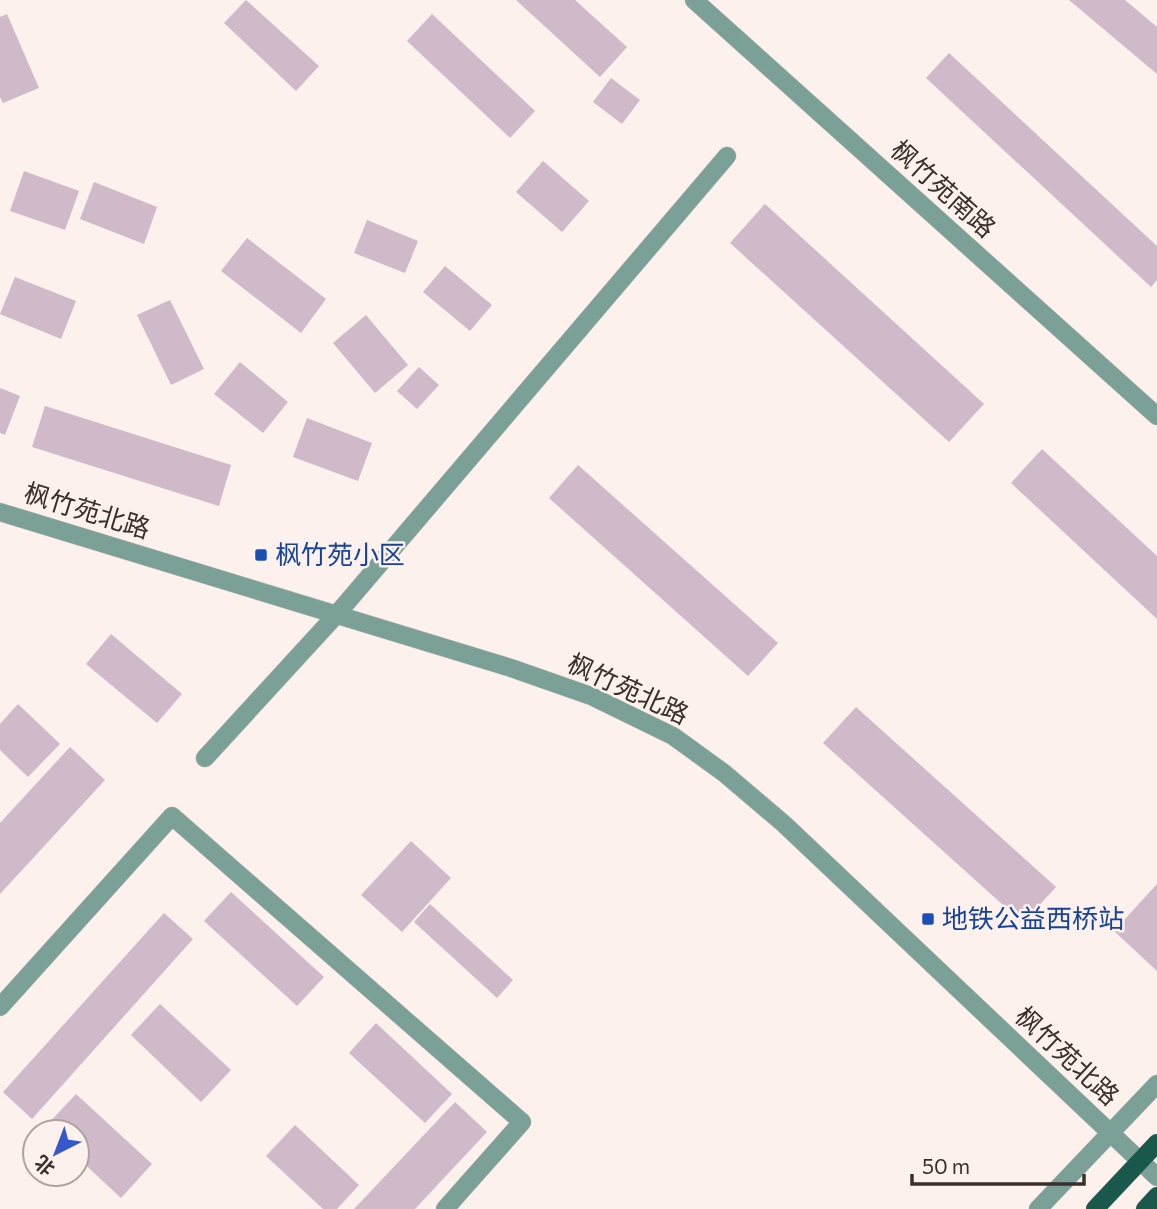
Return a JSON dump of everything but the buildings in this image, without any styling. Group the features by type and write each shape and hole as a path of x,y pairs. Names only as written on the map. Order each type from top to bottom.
{"main road":[{"path":"1095,1209 1157,1143"},
{"path":"1145,1209 1157,1196"}],"street":[{"name":"枫竹苑南路","path":"694,0 1157,416"},
{"path":"205,758 337,614 727,156"},
{"name":"枫竹苑北路","path":"0,512 337,614 591,696 673,736 784,824 1157,1177"},
{"path":"0,1007 172,816 522,1122 445,1209"},
{"path":"1038,1209 1157,1084"}],"place":[{"name":"枫竹苑小区","path":"261,555"},
{"name":"地铁公益西桥站","path":"928,919"}]}
